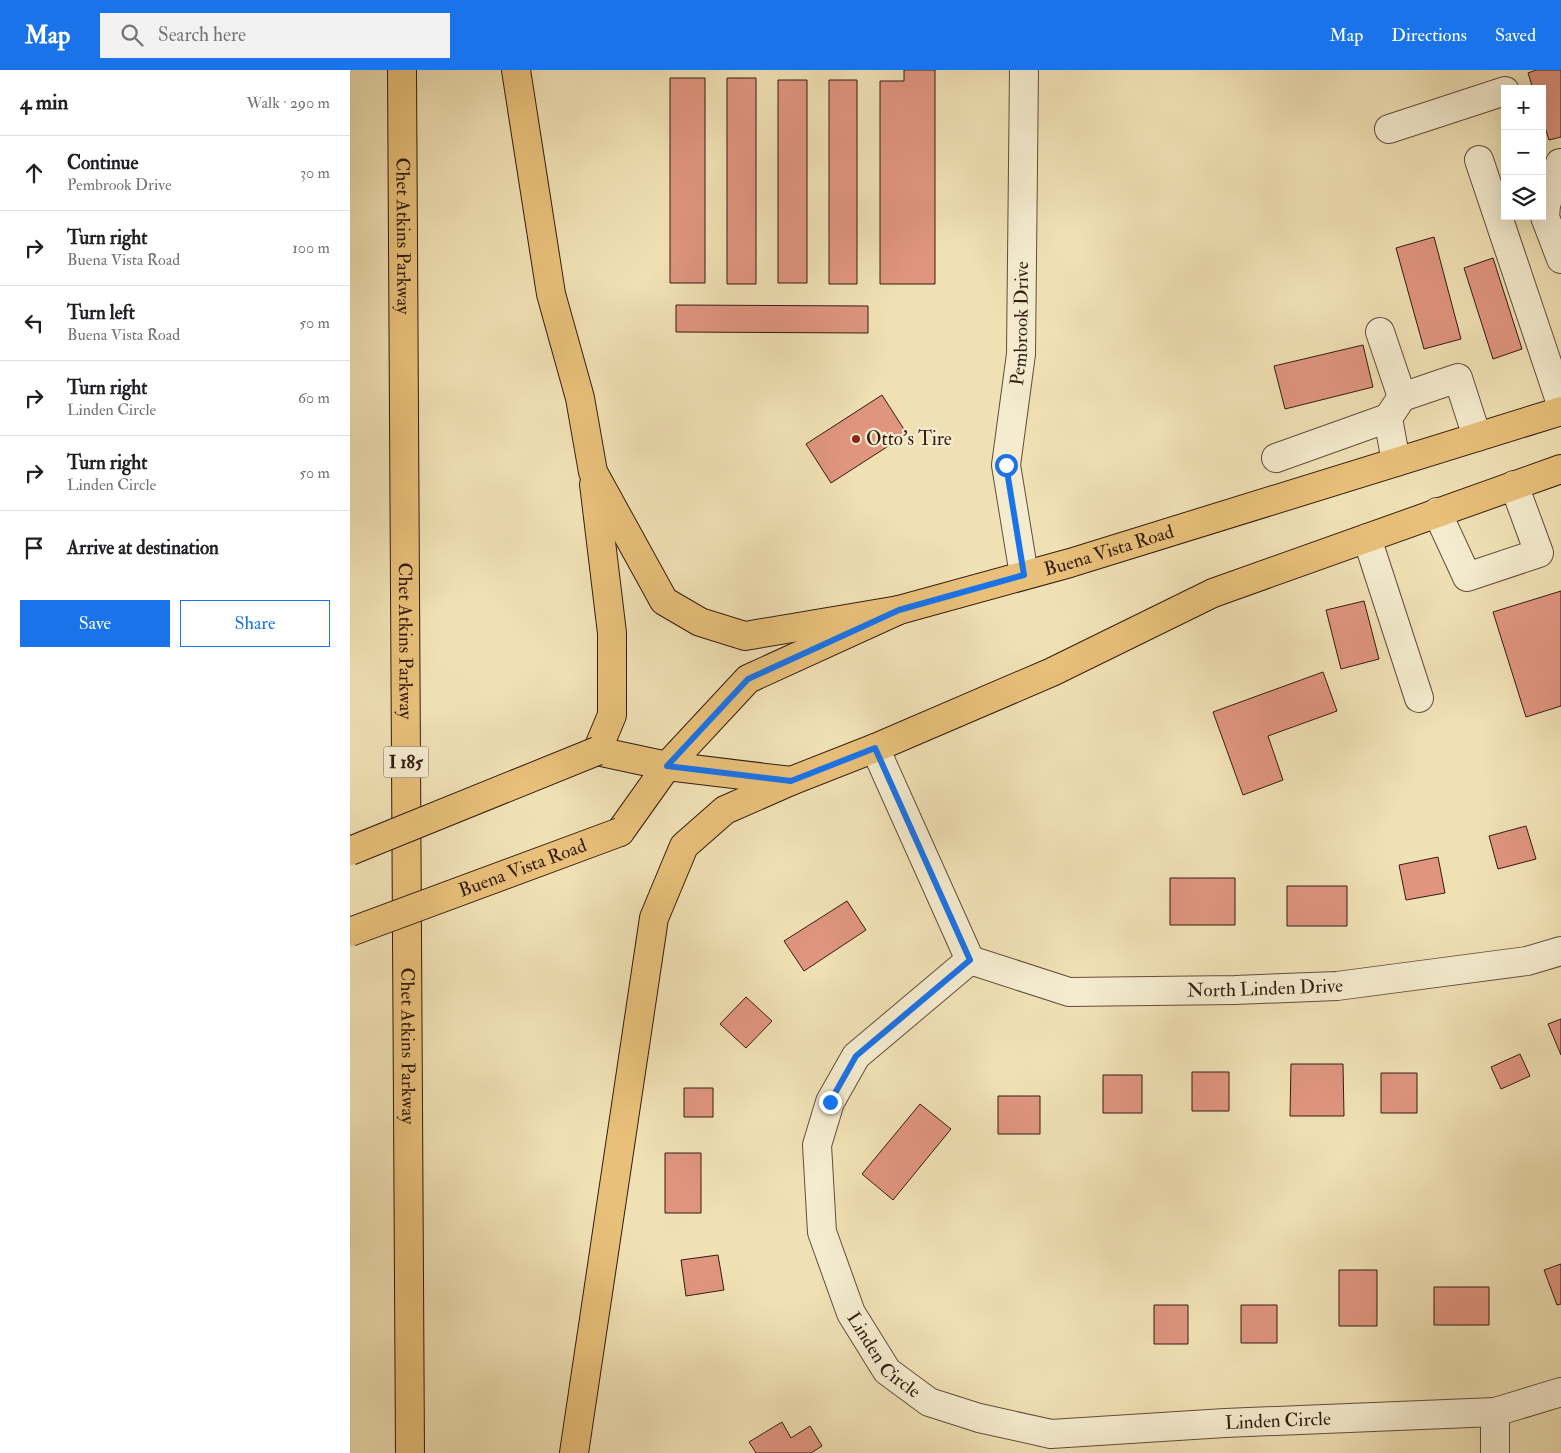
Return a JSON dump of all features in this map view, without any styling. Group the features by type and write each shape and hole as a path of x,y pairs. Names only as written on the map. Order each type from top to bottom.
{"main road":[{"name":"Chet Atkins Parkway","path":"402,70 410,1453"},
{"path":"516,70 551,294 580,398 593,472 612,633 612,715 597,751"},
{"name":"Buena Vista Road","path":"350,932 620,832 667,766 748,679 899,610 1024,575 1561,411"},
{"path":"574,1453 654,918 684,846 725,810 1052,672 1213,593 1561,469"},
{"path":"593,472 664,601 700,622 745,636 899,610"},
{"path":"350,851 597,751 667,766 791,781"}],"street":[{"name":"Pembrook Drive","path":"1024,70 1020,354 1006,465 1024,575"},
{"path":"1507,70 1512,85"},
{"path":"1389,129 1501,92"},
{"path":"1554,159 1545,217 1561,259"},
{"path":"1479,160 1561,404"},
{"path":"1380,332 1395,408 1396,462"},
{"path":"1276,458 1395,408 1458,378 1477,437"},
{"path":"1437,512 1468,577 1539,553 1514,485"},
{"path":"1367,538 1419,698"},
{"path":"875,748 970,960"},
{"name":"North Linden Drive","path":"970,960 1069,992 1235,990 1337,986 1527,961 1561,950"},
{"name":"Linden Circle","path":"970,960 856,1056 830,1102 816,1145 822,1232 851,1313 887,1371 929,1402 979,1418 1051,1434 1225,1423 1494,1412 1561,1392"},
{"path":"1494,1412 1495,1453"}],"building":[{"path":"904,70 935,70 935,284 880,284 880,81 904,81"},
{"path":"1536,70 1561,70 1561,137 1549,140 1546,131 1546,85 1532,85 1528,73"},
{"path":"670,78 705,78 705,283 670,283"},
{"path":"727,78 756,78 756,284 727,284"},
{"path":"778,80 807,80 807,283 778,283"},
{"path":"829,80 857,80 857,284 829,284"},
{"path":"1434,237 1461,339 1424,349 1396,248"},
{"path":"1493,258 1522,349 1493,359 1464,268"},
{"path":"676,305 868,306 868,333 676,332"},
{"path":"1363,345 1373,387 1285,409 1274,366"},
{"name":"Otto's Tire","path":"882,395 907,434 831,483 806,444"},
{"path":"1561,591 1561,706 1526,717 1493,612"},
{"path":"1364,601 1379,659 1341,669 1326,610"},
{"path":"1323,672 1337,711 1268,736 1283,780 1243,795 1213,712"},
{"path":"1526,826 1536,859 1498,869 1489,836"},
{"path":"1438,857 1445,893 1406,900 1399,865"},
{"path":"1170,878 1235,878 1235,925 1170,925"},
{"path":"1287,886 1347,886 1347,926 1287,926"},
{"path":"847,901 866,930 804,971 784,941"},
{"path":"746,997 772,1021 746,1048 720,1024"},
{"path":"1561,1019 1561,1055 1548,1024"},
{"path":"1520,1054 1530,1076 1501,1089 1491,1067"},
{"path":"1291,1064 1343,1064 1344,1116 1290,1116"},
{"path":"1192,1072 1229,1072 1229,1111 1192,1111"},
{"path":"1381,1073 1417,1073 1417,1113 1381,1113"},
{"path":"1103,1075 1142,1075 1142,1113 1103,1113"},
{"path":"684,1088 713,1088 713,1117 684,1117"},
{"path":"998,1096 1040,1096 1040,1134 998,1134"},
{"path":"920,1104 951,1129 893,1200 862,1174"},
{"path":"665,1153 701,1153 701,1213 665,1213"},
{"path":"718,1255 724,1290 686,1296 681,1260"},
{"path":"1561,1264 1561,1304 1557,1305 1544,1270"},
{"path":"1339,1270 1377,1270 1377,1326 1339,1326"},
{"path":"1434,1287 1489,1287 1489,1325 1434,1325"},
{"path":"1154,1305 1188,1305 1188,1344 1154,1344"},
{"path":"1241,1305 1277,1305 1277,1343 1241,1343"},
{"path":"782,1422 791,1438 810,1426 822,1446 811,1453 756,1453 749,1442"}],"place":[{"name":"Otto's Tire","path":"856,439"}],"route":[{"path":"830,1102 856,1056 970,960 875,748 791,781 667,766 748,679 899,610 1024,575 1006,465"}]}
